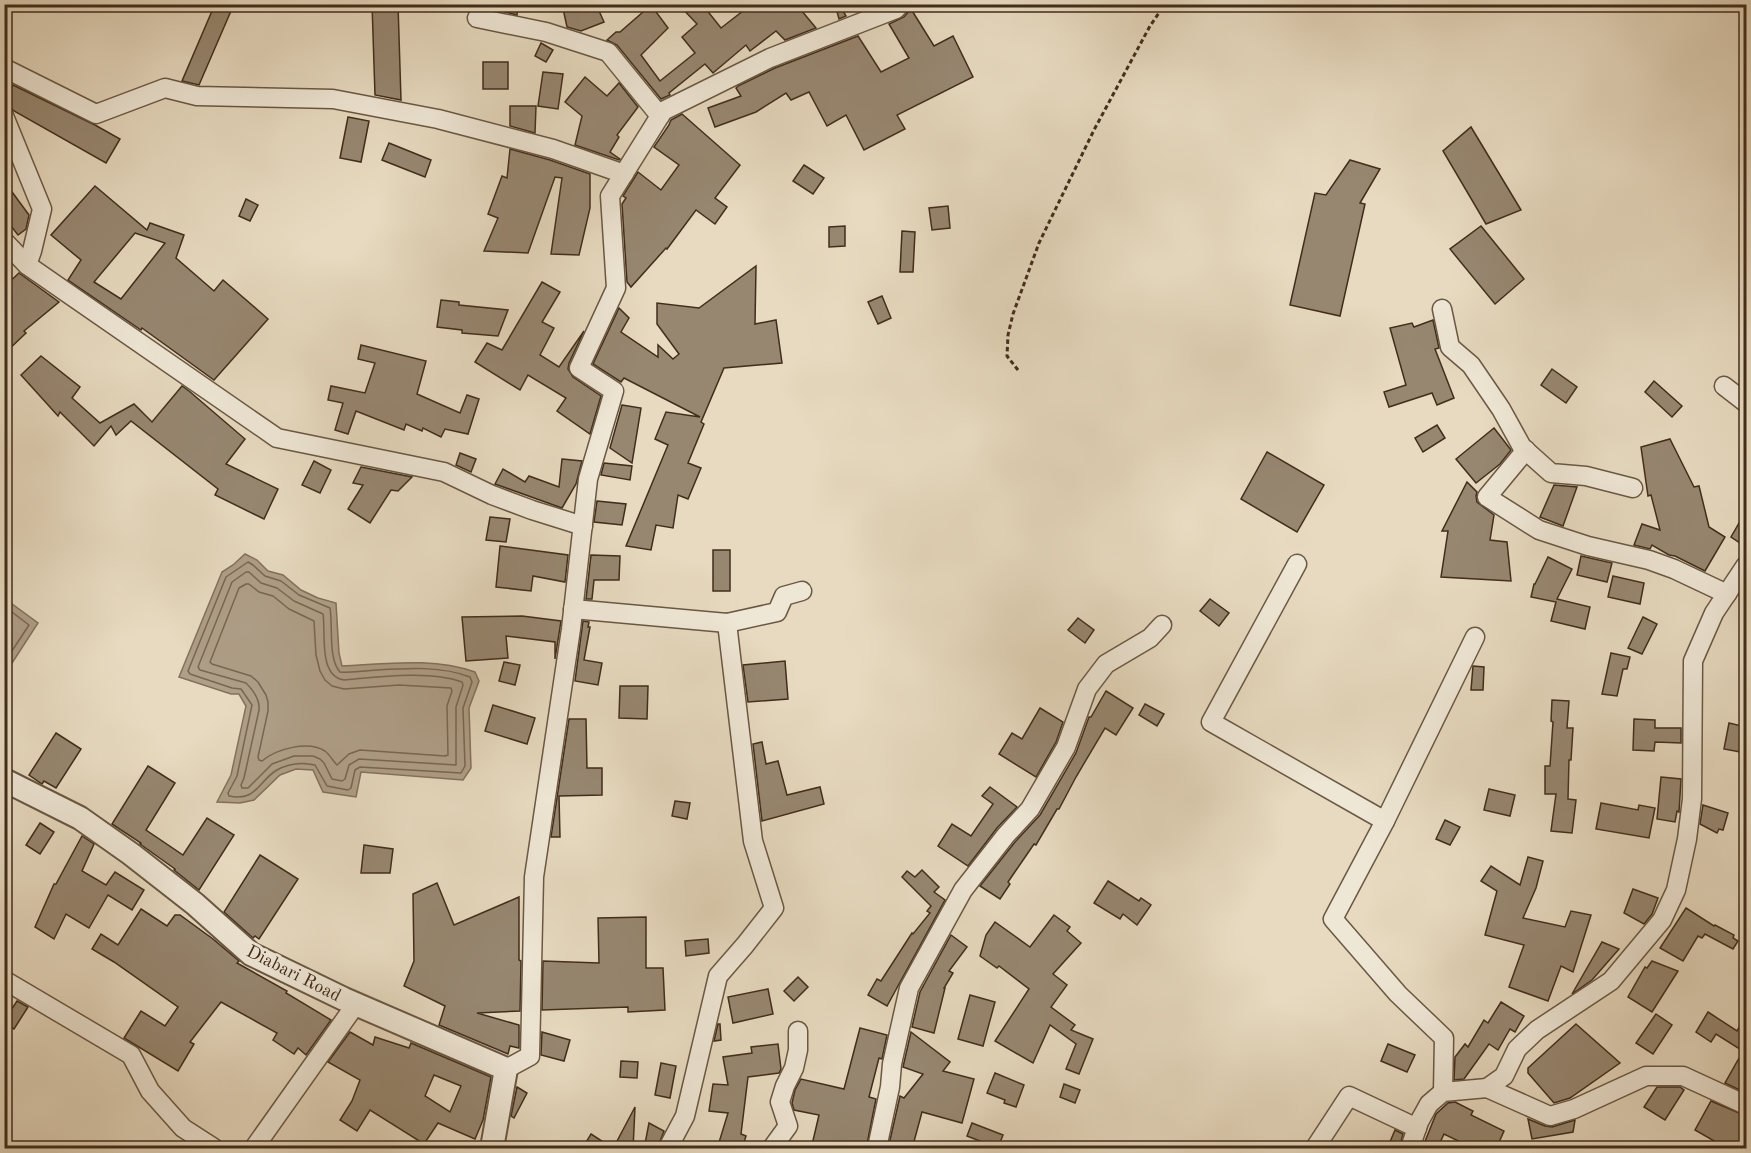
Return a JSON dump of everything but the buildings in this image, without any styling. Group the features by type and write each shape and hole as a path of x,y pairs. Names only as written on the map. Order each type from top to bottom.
{"street":[{"path":"492,1149 506,1069 530,1056 534,877 573,609 588,479 614,391 579,368 616,288 610,196 663,111 770,58 896,9 901,4"},
{"path":"477,18 546,32 608,52 660,116"},
{"path":"4,68 96,114 165,88 198,96 333,99 438,119 553,149 624,174"},
{"path":"4,116 42,209 27,265"},
{"path":"4,241 27,265 277,438 444,472 492,495 583,526"},
{"path":"1442,309 1450,346 1471,365 1501,409 1522,447 1551,473 1586,476 1633,488"},
{"path":"1724,386 1746,403"},
{"path":"1526,450 1487,497 1539,530 1588,546 1650,560 1727,594"},
{"path":"1297,564 1211,722 1385,821"},
{"path":"1487,1088 1504,1076 1517,1049 1537,1030 1611,981 1662,920 1676,890 1687,839 1692,799 1693,661 1714,613 1746,565"},
{"path":"573,609 727,623 777,612 784,596 802,591"},
{"path":"668,1149 685,1116 718,976 746,945 774,908 753,841 727,623"},
{"path":"877,1149 909,987 963,890 1006,835 1030,809 1066,747 1087,689 1106,664 1150,638 1162,625"},
{"path":"1443,1092 1444,1038 1398,994 1333,919 1385,821 1475,637"},
{"name":"Diabari Road","path":"4,780 80,818 195,904 251,954 356,1004 506,1069"},
{"path":"4,980 131,1055 156,1098 183,1128 214,1149"},
{"path":"254,1149 356,1004"},
{"path":"772,1149 788,1126 780,1101 794,1068 798,1050 798,1031"},
{"path":"1410,1149 1429,1104 1443,1092 1487,1088 1550,1116 1574,1109 1646,1076 1683,1076 1746,1105"},
{"path":"1316,1149 1349,1096 1418,1128"}],"path":[{"path":"1018,370 1007,356 1008,335 1013,314 1040,243 1094,130 1150,26 1165,4"}],"water":[{"path":"245,554 257,560 268,571 283,575 301,590 336,603 342,666 426,663 459,667 475,672 479,681 469,708 471,768 463,780 361,772 356,797 323,792 313,770 296,769 280,775 254,800 240,803 217,802 231,775 246,706 239,694 231,694 179,677 222,572"},
{"path":"4,598 38,623 5,674 4,674"}]}
